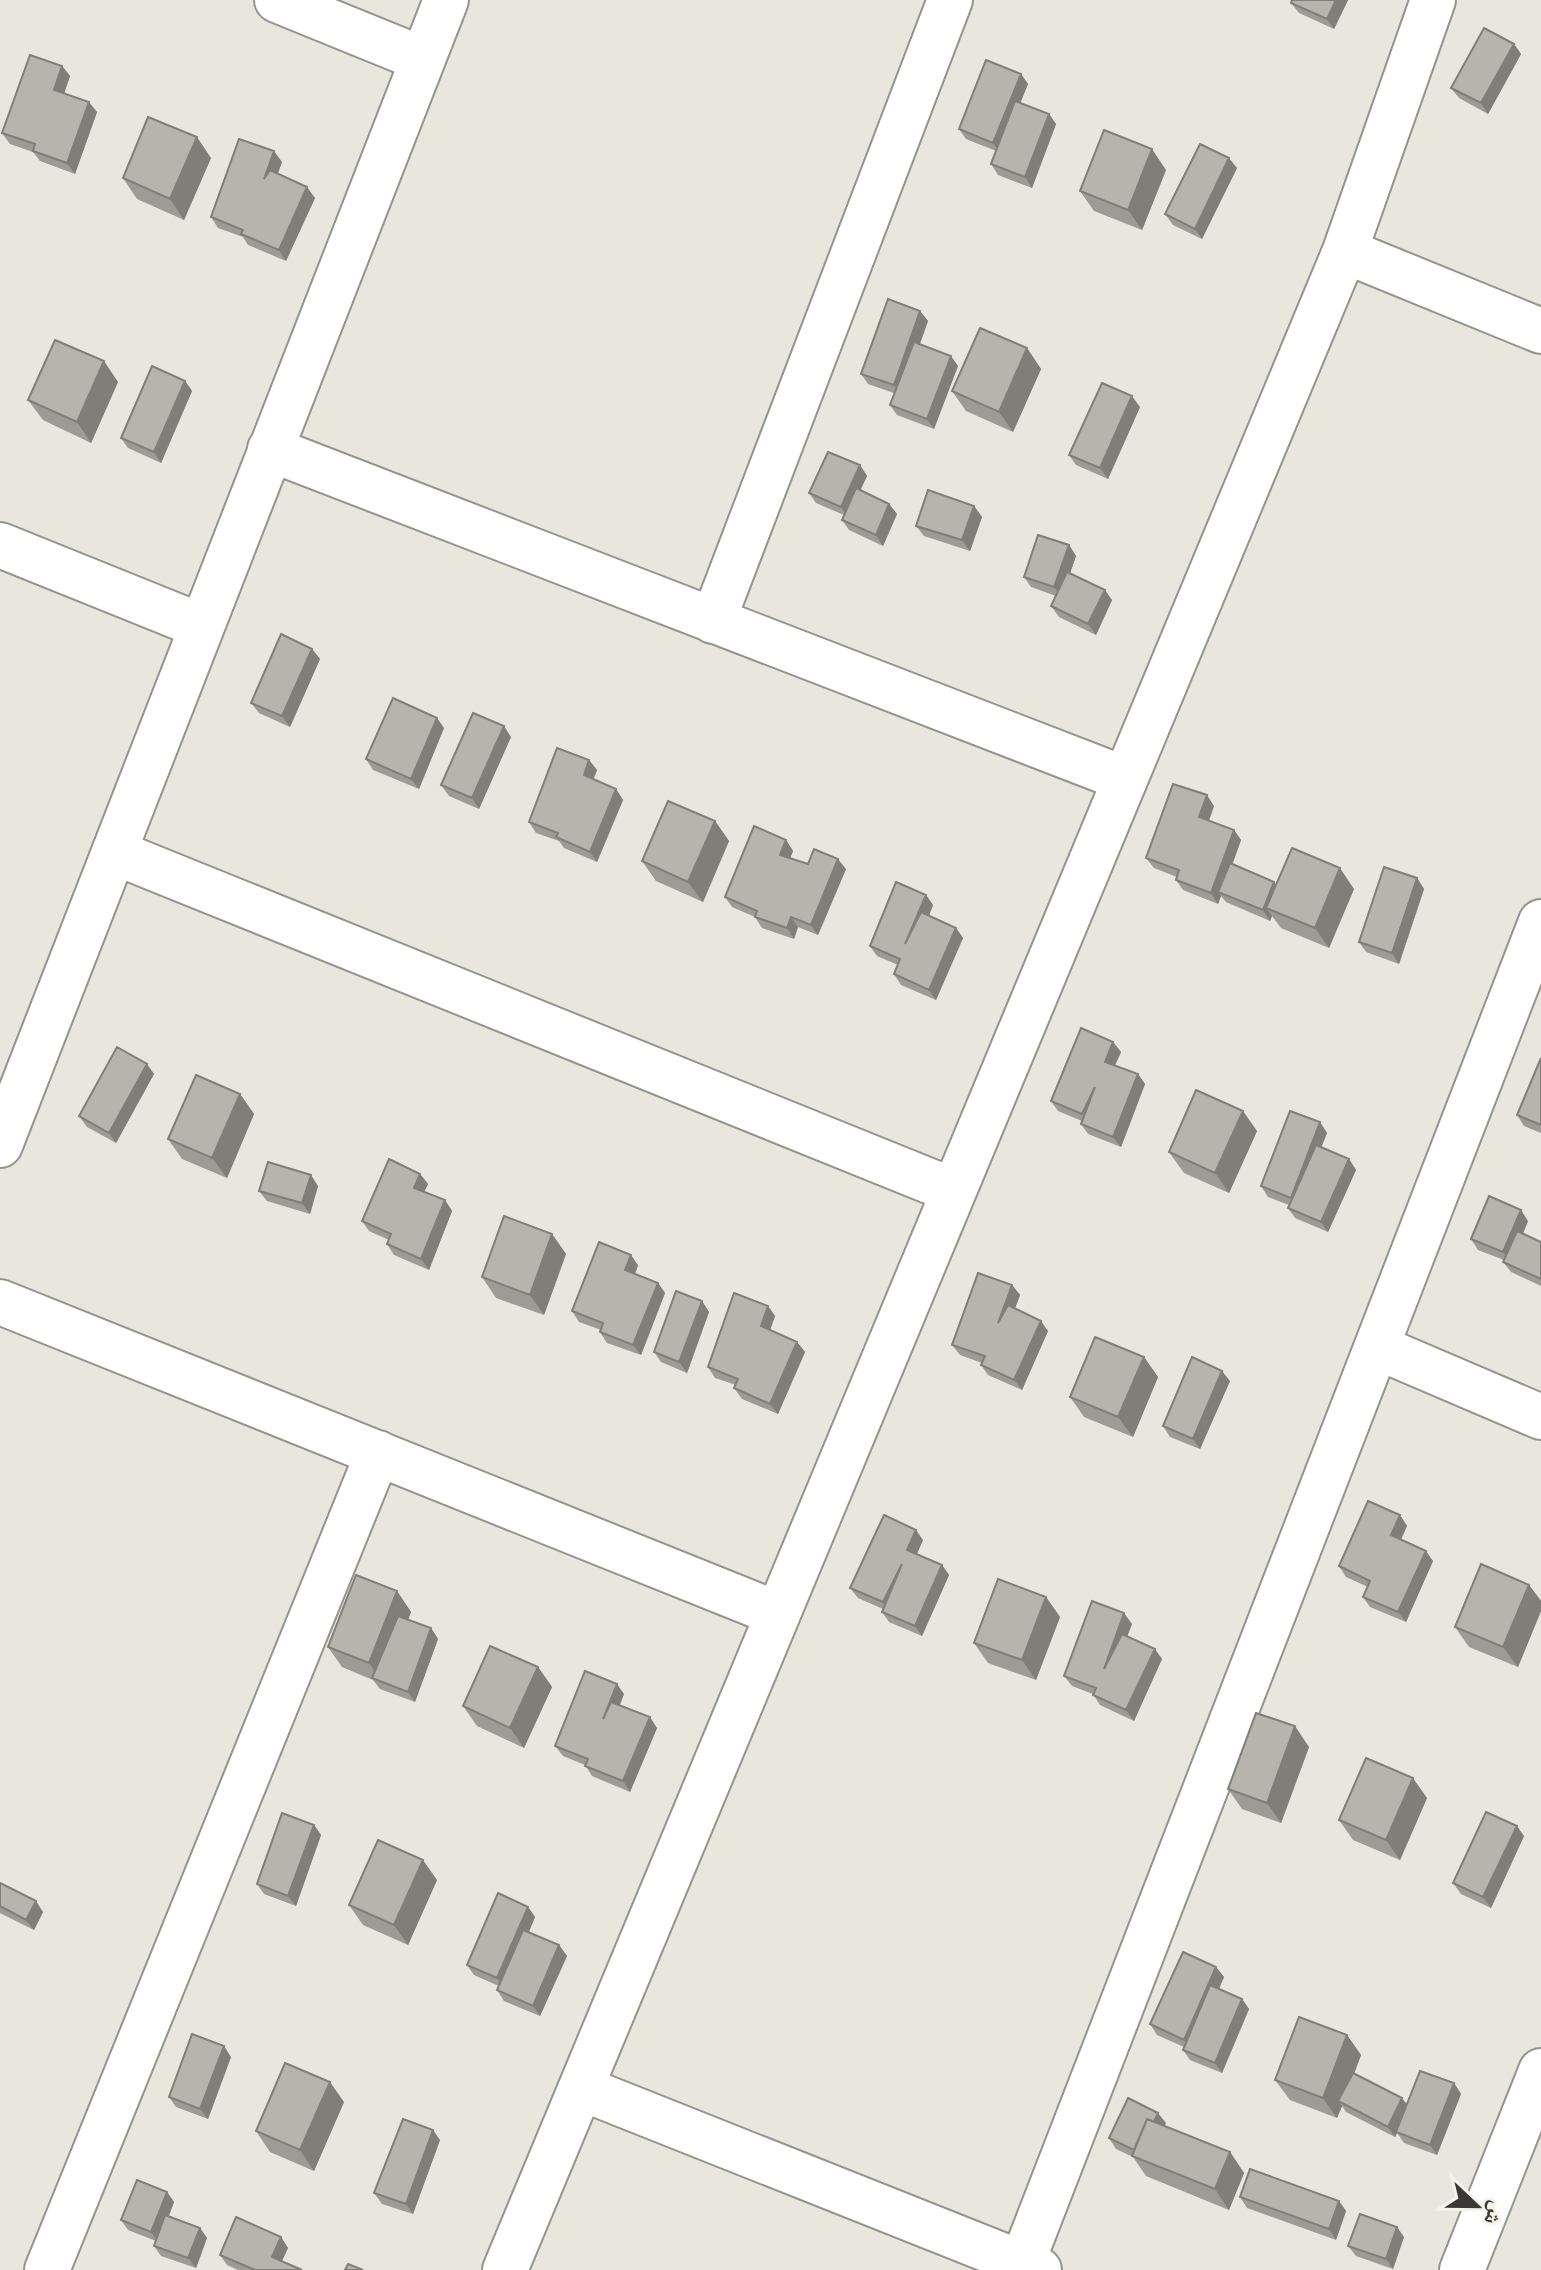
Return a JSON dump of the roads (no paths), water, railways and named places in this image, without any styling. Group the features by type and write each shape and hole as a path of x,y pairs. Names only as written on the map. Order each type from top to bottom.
{"street":[{"path":"277,0 422,59"},
{"path":"0,1145 446,0"},
{"path":"713,621 950,0"},
{"path":"505,2270 1345,251 1433,0"},
{"path":"1345,251 1541,331"},
{"path":"270,449 1125,779"},
{"path":"0,545 201,626"},
{"path":"114,852 954,1191"},
{"path":"581,2088 1030,2267 1541,922"},
{"path":"0,1302 778,1614"},
{"path":"1377,1347 1541,1417"},
{"path":"47,2270 378,1453"},
{"path":"1462,2270 1541,2071"}]}
